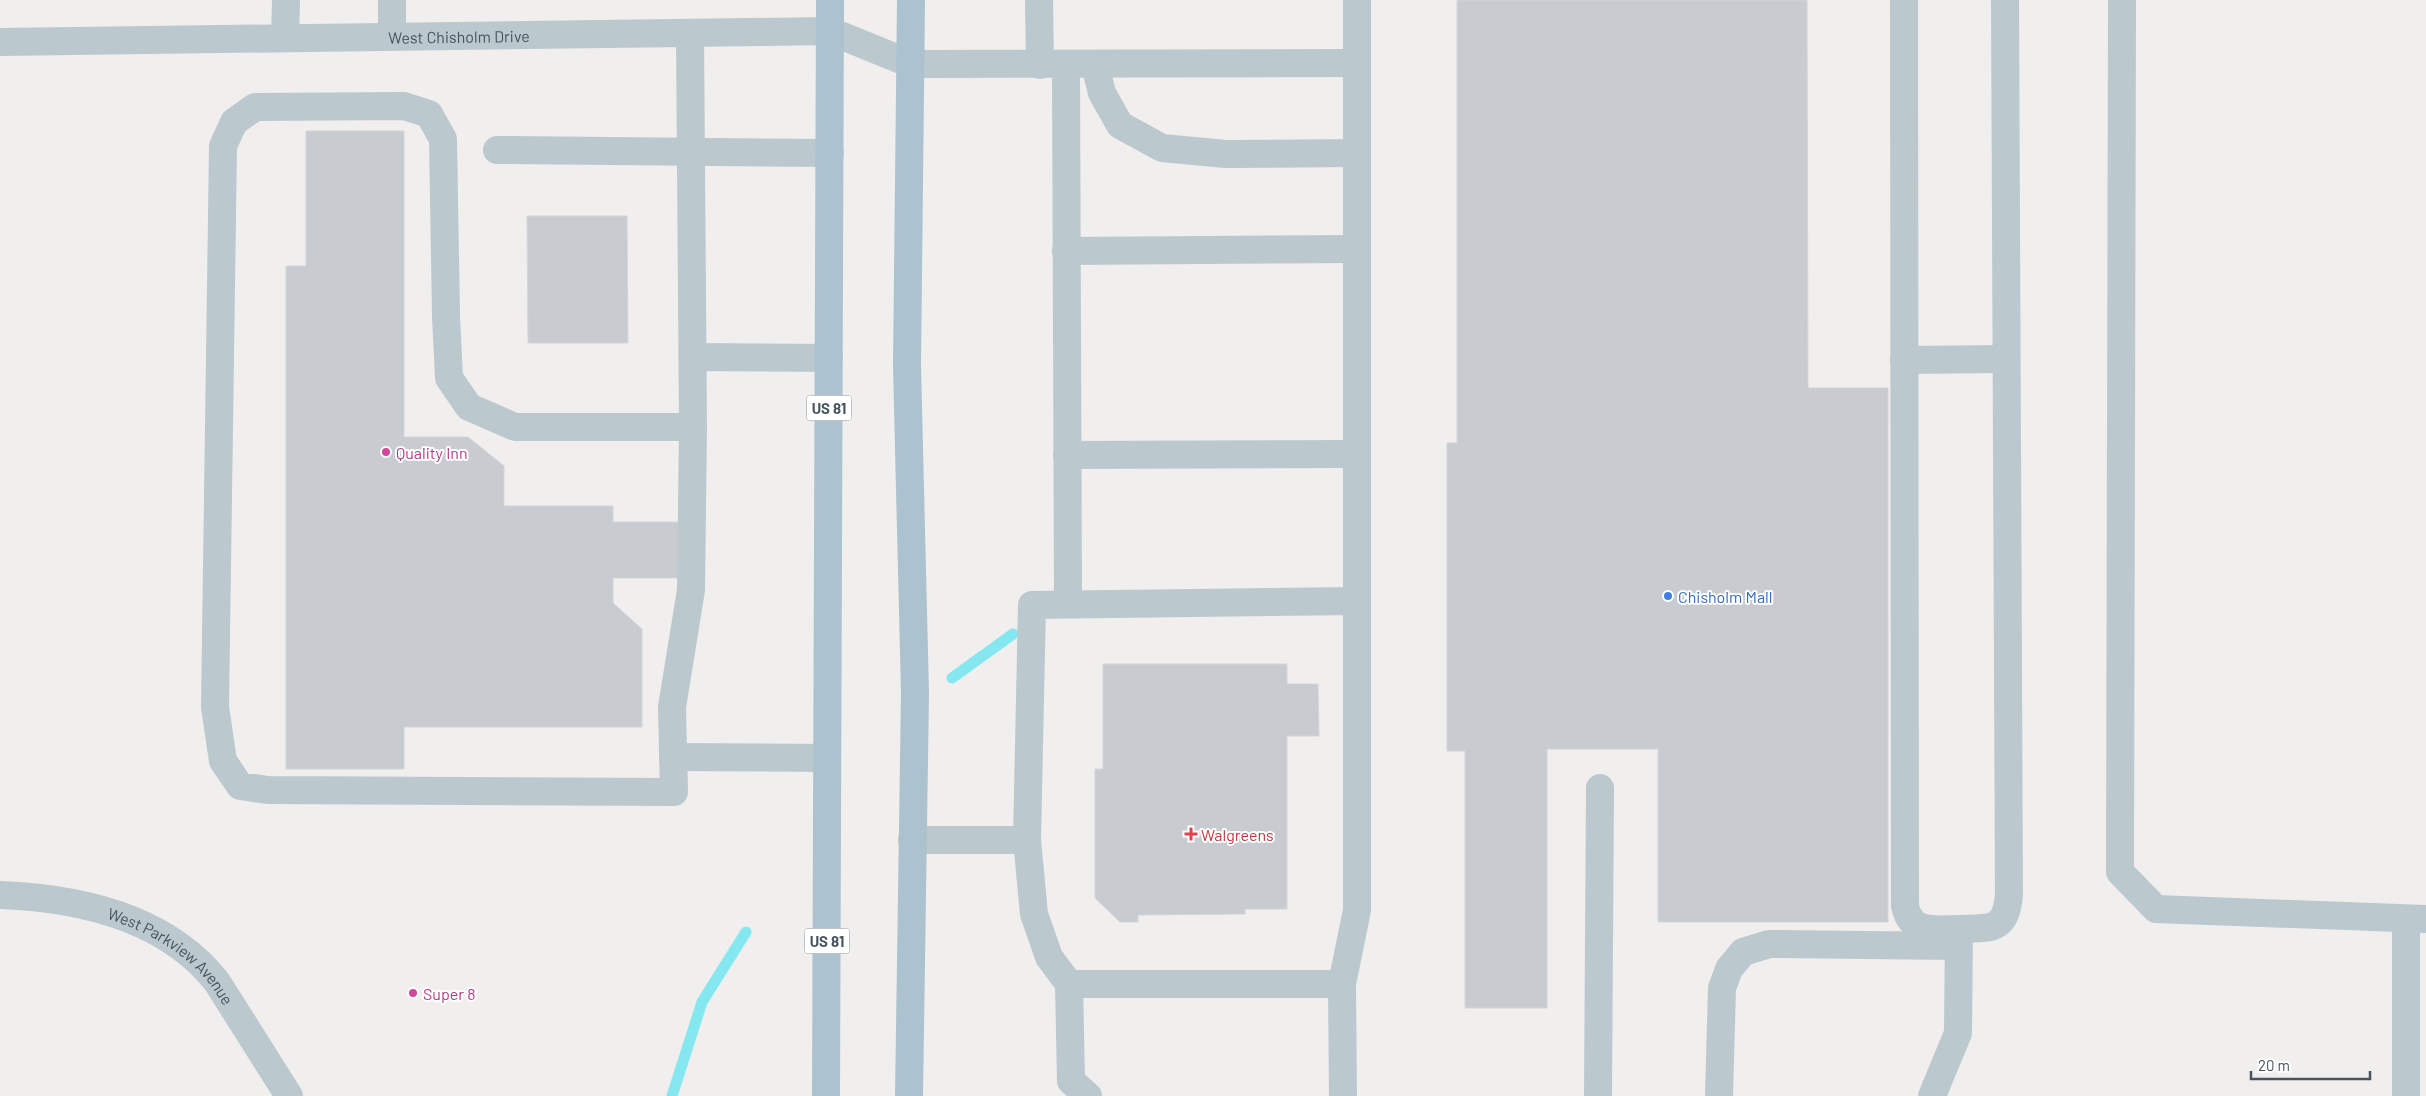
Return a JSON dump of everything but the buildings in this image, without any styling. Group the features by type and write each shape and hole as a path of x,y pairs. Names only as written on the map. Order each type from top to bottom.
{"main road":[{"name":"US 81","path":"826,1096 830,0"},
{"path":"909,1096 915,693 907,366 911,0"}],"street":[{"path":"285,38 286,0"},
{"path":"392,0 392,36"},
{"path":"1039,0 1040,65"},
{"path":"1343,1096 1342,984 1358,910 1356,601 1358,454 1356,249 1357,0"},
{"path":"1904,0 1905,906 1908,918 1916,925 1959,937"},
{"path":"1719,1096 1722,988 1729,969 1743,952 1769,944 1959,937 1990,928 2002,921 2007,912 2009,894 2004,0"},
{"path":"2122,0 2120,872 2156,909 2416,920 2406,1096"},
{"name":"West Chisholm Drive","path":"0,42 830,30 911,64"},
{"path":"690,32 693,427 691,590 672,708 674,792 278,790 240,786 223,762 215,707 223,146 234,122 255,107 404,106 429,114 443,138 449,378 468,407 515,427 693,427"},
{"path":"911,64 1356,64"},
{"path":"1066,65 1068,603"},
{"path":"1095,65 1102,93 1120,125 1162,148 1226,154 1356,153"},
{"path":"497,150 830,153"},
{"path":"1066,251 1356,249"},
{"path":"692,357 829,358"},
{"path":"1904,360 2006,359"},
{"path":"1067,455 1358,454"},
{"path":"1088,1096 1071,1082 1069,984 1049,957 1034,914 1027,840 1032,605 1068,603 1356,601"},
{"path":"674,757 827,758"},
{"path":"1598,1096 1600,788"},
{"path":"912,840 1027,840"},
{"name":"West Parkview Avenue","path":"0,894 38,896 119,915 154,929 183,948 217,982 289,1096"},
{"path":"1932,1096 1958,1033 1959,937"},
{"path":"1069,984 1342,984"}],"waterway":[{"path":"952,678 1013,634"},
{"path":"672,1096 702,1002 746,932"}],"place":[{"name":"Quality Inn","path":"386,452"},
{"name":"Chisholm Mall","path":"1668,596"},
{"name":"Walgreens","path":"1191,834"},
{"name":"Super 8","path":"413,993"}]}
